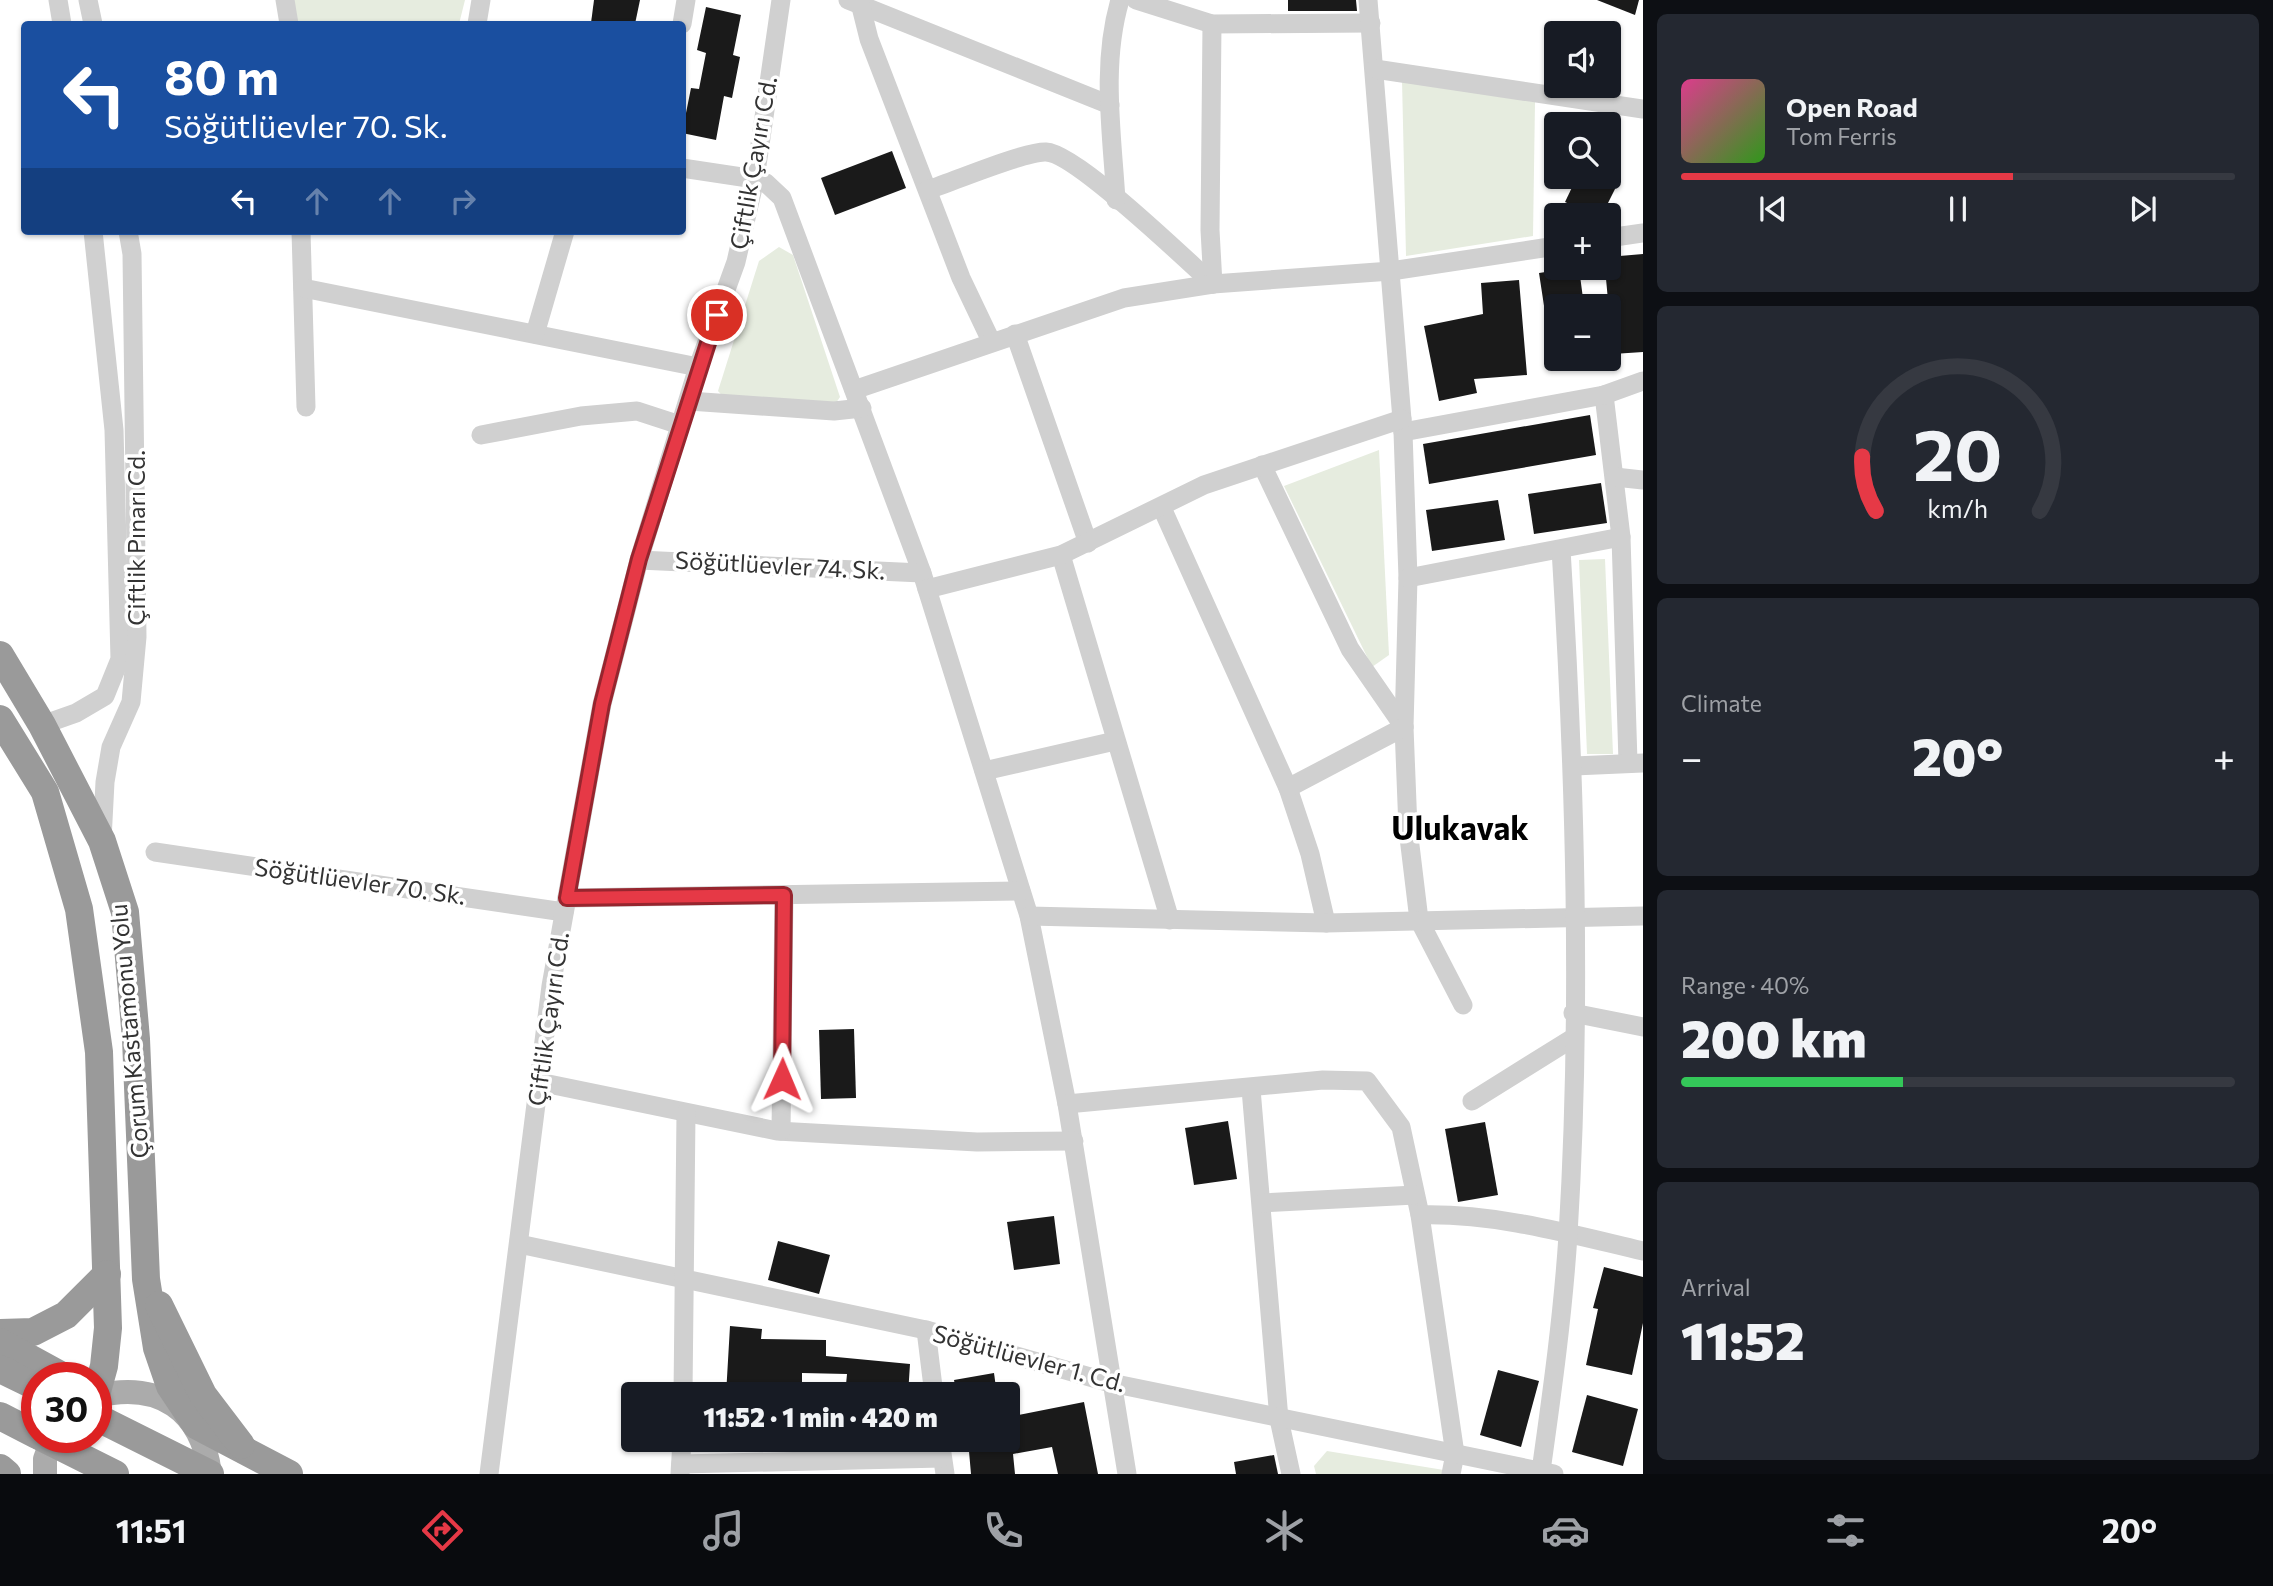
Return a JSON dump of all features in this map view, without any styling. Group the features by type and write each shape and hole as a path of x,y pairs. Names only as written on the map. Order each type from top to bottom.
{"highway":[{"name":"Çorum Kastamonu Yolu","path":"0,655 42,724 102,841 125,912 136,1039 146,1279 157,1348 170,1386 195,1425"},
{"name":"Çorum Kastamonu Yolu","path":"0,719 45,792 79,909 99,1052 108,1328 104,1362"},
{"path":"0,1334 33,1332 66,1315 107,1274"},
{"path":"146,1279 203,1395 247,1452"},
{"path":"0,1342 37,1362"},
{"path":"0,1369 21,1379"},
{"path":"0,1416 21,1427"},
{"path":"112,1425 210,1474"},
{"path":"195,1425 289,1474"},
{"path":"73,1453 115,1474"},
{"path":"0,1468 8,1474"}],"main road":[{"path":"112,1392 123,1390 151,1393 176,1406 195,1425 207,1449 210,1474"},
{"path":"45,1474 47,1453"}],"street":[{"path":"58,0 62,21"},
{"path":"89,0 92,21"},
{"path":"285,0 288,21"},
{"path":"478,21 481,0"},
{"path":"682,21 686,0"},
{"name":"Çiftlik Çayırı Cd.","path":"489,1474 539,1082 566,905 602,704 639,559 698,367 736,262 755,179 781,0"},
{"path":"1116,200 1110,105 1112,26 1120,0"},
{"path":"1136,0 1212,24 1371,23"},
{"path":"1368,0 1376,69 1402,426 1408,578 1404,727 1408,829 1419,920 1463,1005"},
{"path":"855,4 1110,105"},
{"path":"855,4 961,278 991,341"},
{"path":"1212,24 1210,230 1213,284"},
{"path":"1376,69 1643,109"},
{"path":"928,190 1034,153 1048,152 1067,160 1213,284"},
{"path":"686,169 755,179 766,183 782,198 924,581 1029,916 1068,1104 1127,1474"},
{"path":"1621,236 1643,233"},
{"name":"Çiftlik Pınarı Cd.","path":"42,724 76,713 105,696 120,659 114,430 93,235"},
{"name":"Çiftlik Pınarı Cd.","path":"102,841 104,782 111,747 131,702 137,637 136,430 132,254 129,235"},
{"path":"301,235 306,407"},
{"path":"535,334 564,235"},
{"path":"689,401 834,411 991,341 1124,298 1213,284 1391,271 1544,248"},
{"path":"303,288 698,367"},
{"path":"1015,334 1088,542"},
{"name":"Söğütlüevler 74. Sk.","path":"639,559 924,581 1061,555 1162,508 1204,485 1262,465 1402,426 1604,395 1643,381"},
{"path":"1574,766 1635,763 1621,537 1604,395"},
{"path":"481,435 581,416 637,411 680,425"},
{"path":"1262,465 1350,649 1404,727"},
{"path":"1615,477 1643,480"},
{"path":"1162,508 1288,788 1310,854 1326,923"},
{"path":"1408,578 1621,537"},
{"path":"1548,1473 1568,1234 1577,916 1574,766 1561,549"},
{"path":"1061,555 1170,920"},
{"path":"1288,788 1404,727"},
{"path":"984,771 1115,741"},
{"name":"Söğütlüevler 70. Sk.","path":"155,852 566,905 784,895 1021,891"},
{"path":"781,1132 784,895"},
{"path":"1029,916 1326,923 1643,915"},
{"path":"1573,1013 1643,1027"},
{"path":"1472,1101 1573,1038"},
{"path":"1068,1104 1251,1089 1323,1080 1367,1081 1401,1127 1420,1215 1455,1454 1451,1474"},
{"path":"539,1082 781,1132 976,1142 1073,1141"},
{"path":"1251,1089 1279,1419 1291,1474"},
{"path":"683,1382 686,1113"},
{"path":"1262,1203 1415,1195"},
{"path":"1420,1215 1453,1214 1499,1220 1643,1251"},
{"name":"Söğütlüevler 1. Cd.","path":"519,1244 926,1331 1111,1383 1548,1473"},
{"path":"926,1331 932,1382"},
{"path":"681,1469 786,1468 942,1457"}],"shaded area":[{"path":"290,0 465,0 460,21 294,21"},
{"path":"1402,80 1535,102 1533,236 1406,256"},
{"path":"779,247 793,255 840,397 834,406 727,401 718,391 759,261"},
{"path":"1379,450 1389,655 1372,667 1284,486"},
{"path":"1605,559 1613,754 1587,754 1579,560"},
{"path":"1327,1451 1450,1471 1449,1474 1316,1474 1314,1466"}],"building":[{"path":"594,0 640,0 636,21 591,21"},
{"path":"1288,0 1356,0 1357,11 1288,11"},
{"path":"1597,0 1639,0 1635,15"},
{"path":"706,7 741,15 733,55 740,57 732,98 724,96 716,140 686,134 686,113 691,88 699,89 706,53 697,50"},
{"path":"892,151 906,188 835,215 821,178"},
{"path":"1571,189 1615,189 1608,203 1565,202"},
{"path":"1643,254 1643,352 1621,353 1621,294 1607,294 1606,280 1621,280 1621,256"},
{"path":"1544,272 1544,280 1581,280 1582,294 1544,294 1544,306 1539,273"},
{"path":"1519,280 1527,375 1474,379 1477,393 1439,401 1424,326 1483,314 1481,283"},
{"path":"1590,415 1596,455 1429,484 1423,444"},
{"path":"1601,483 1607,523 1534,534 1528,494"},
{"path":"1498,500 1505,540 1432,551 1426,510"},
{"path":"854,1029 856,1098 821,1099 819,1030"},
{"path":"1228,1121 1237,1179 1194,1185 1185,1128"},
{"path":"1485,1122 1498,1195 1458,1202 1445,1129"},
{"path":"1054,1216 1060,1264 1014,1270 1007,1222"},
{"path":"778,1241 830,1255 819,1294 768,1280"},
{"path":"1604,1267 1643,1277 1643,1323 1632,1375 1586,1365 1598,1309 1593,1308"},
{"path":"730,1326 762,1329 761,1339 826,1340 826,1356 910,1364 909,1382 846,1382 847,1374 802,1373 802,1382 727,1382"},
{"path":"1498,1370 1539,1381 1521,1447 1480,1435"},
{"path":"994,1373 995,1382 954,1382"},
{"path":"1587,1395 1638,1409 1623,1466 1572,1452"},
{"path":"1084,1402 1098,1474 1058,1474 1052,1447 1013,1454 1015,1474 971,1474 969,1452 1020,1452 1020,1415"},
{"path":"1274,1455 1278,1474 1236,1474 1234,1462"}],"district":[{"name":"Ulukavak","path":"1460,829"}],"route":[{"path":"717,315 698,367 639,559 602,704 567,898 784,895 782,1079"}]}
